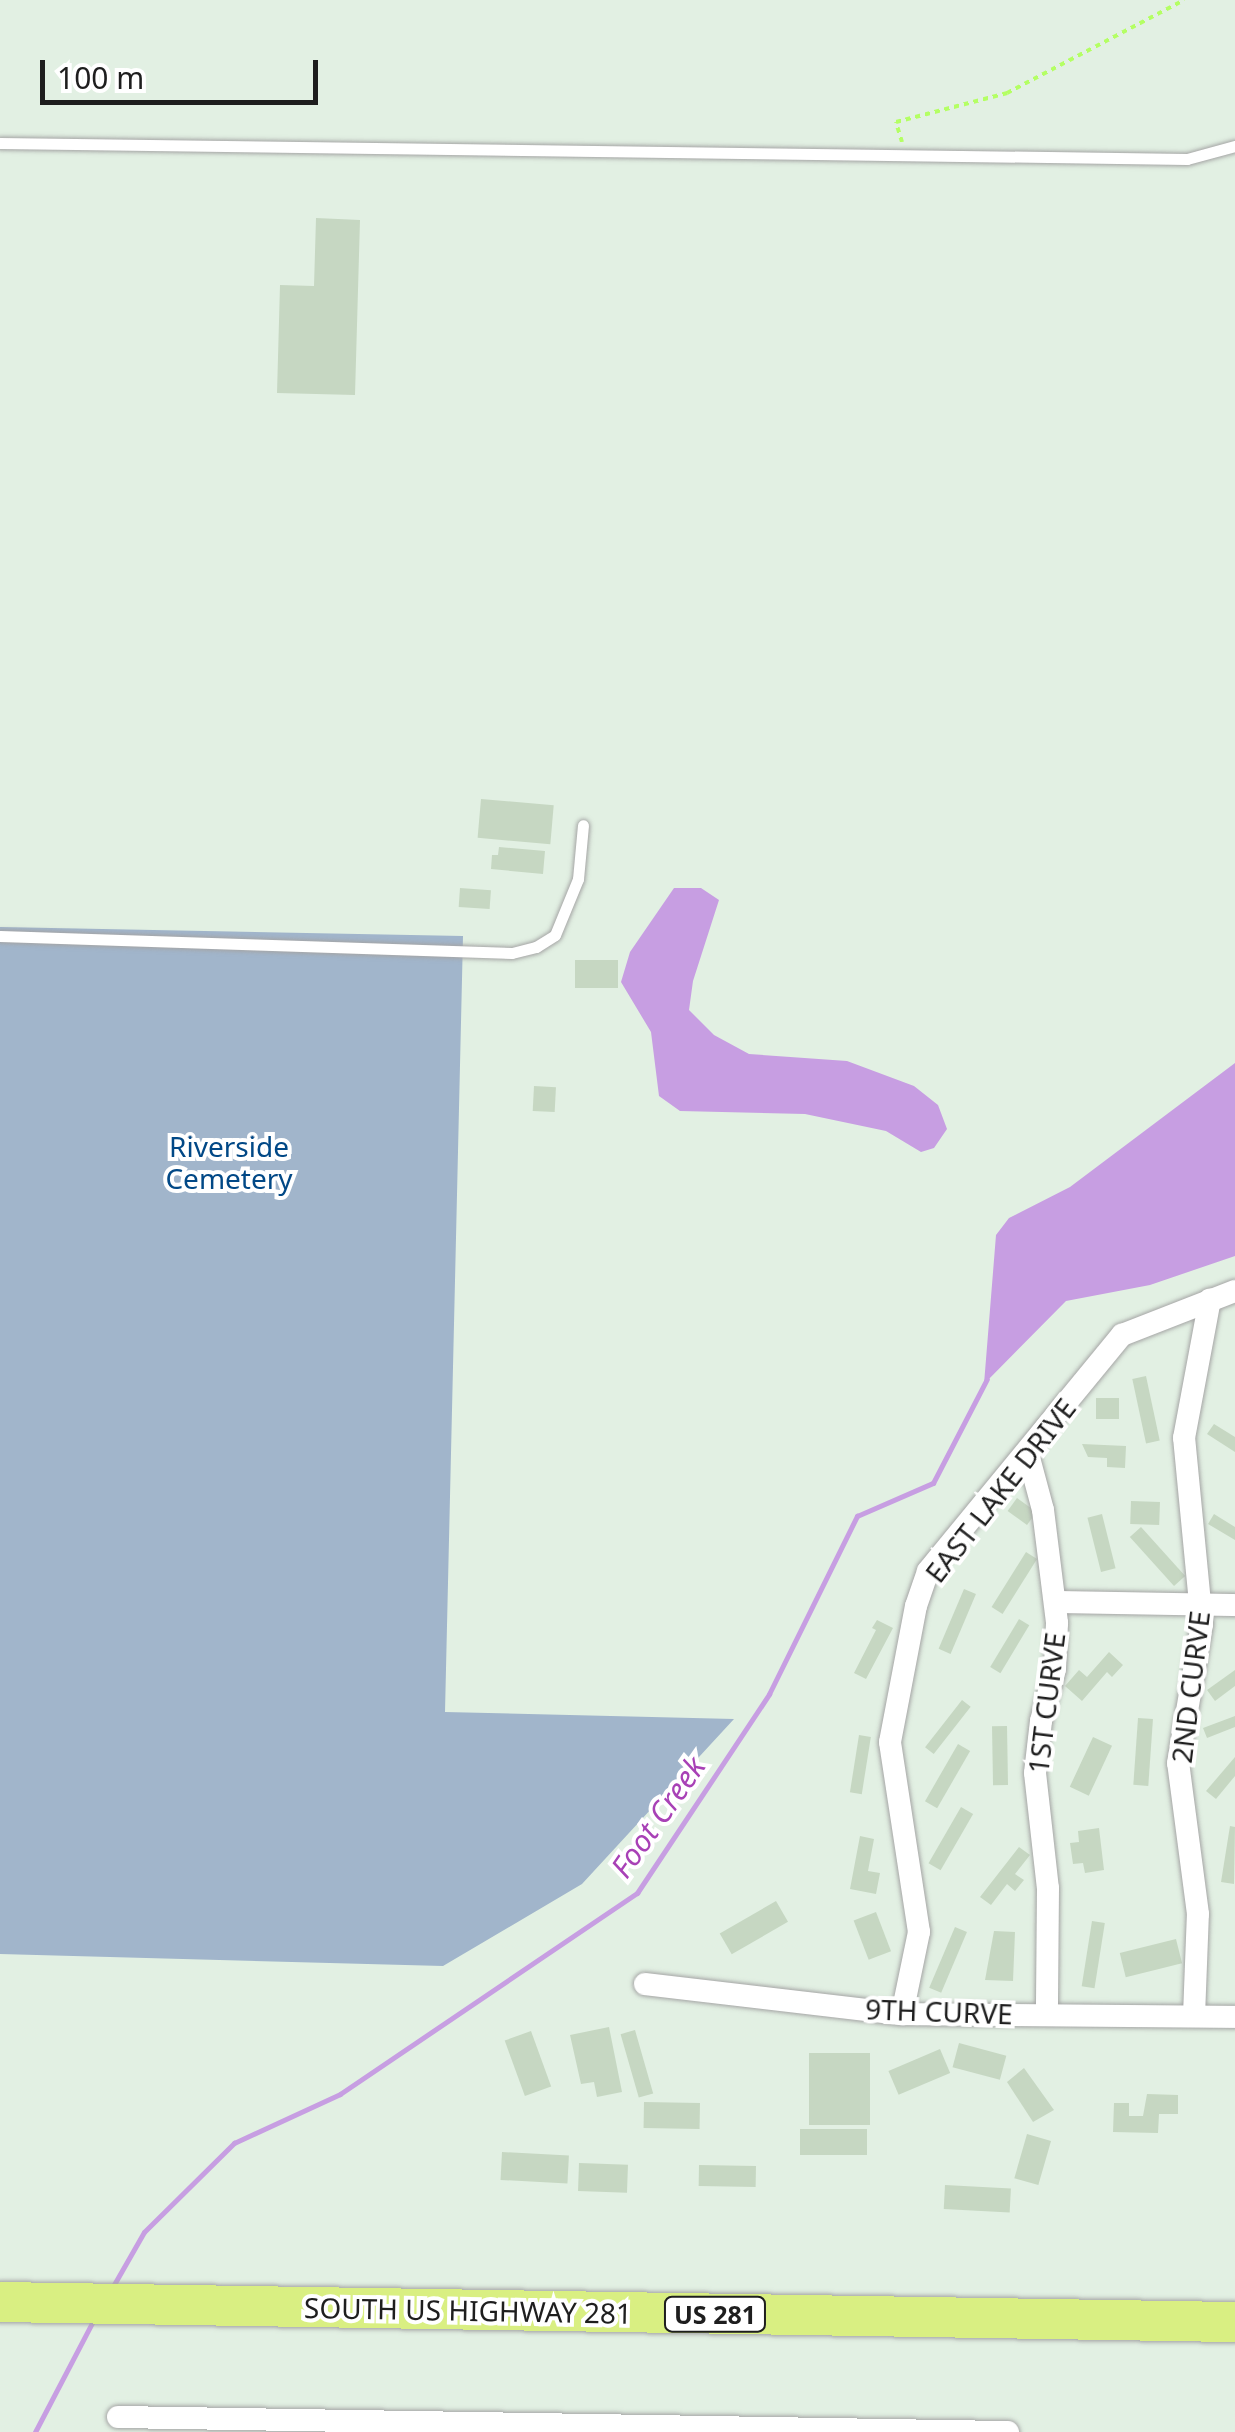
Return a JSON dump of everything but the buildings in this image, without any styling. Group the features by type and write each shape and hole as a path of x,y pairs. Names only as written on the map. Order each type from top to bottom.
{"highway":[{"name":"SOUTH US HIGHWAY 281","path":"18,2303 1235,2322"}],"street":[{"name":"EAST LAKE DRIVE","path":"902,2014 919,1932 890,1742 916,1606 928,1572 1122,1335 1235,1291"},
{"name":"2ND CURVE","path":"1194,2016 1198,1914 1178,1763 1200,1650 1201,1604 1184,1438 1210,1299"},
{"name":"1ST CURVE","path":"1028,1454 1043,1510 1055,1602 1055,1669 1041,1721 1035,1773 1048,1888 1048,2013"},
{"path":"1055,1602 1235,1605"},
{"name":"9TH CURVE","path":"644,1984 902,2014 1235,2017"},
{"path":"118,2417 1008,2432"}],"lane":[{"path":"0,143 1187,159 1235,146"},
{"path":"0,936 512,953 536,947 555,935 578,879 584,825"}],"path":[{"path":"906,156 896,122 1007,93 1184,0"}],"green space":[{"name":"Riverside Cemetery","path":"0,927 463,936 445,1712 734,1719 582,1884 443,1966 0,1954"}],"shaded area":[{"path":"674,888 701,888 719,900 693,981 689,1010 714,1035 749,1054 847,1061 914,1086 938,1105 947,1129 934,1148 921,1152 886,1131 805,1114 680,1111 659,1096 651,1032 621,982 630,952"},
{"path":"1235,1063 1235,1256 1150,1285 1066,1301 984,1384 996,1235 1009,1218 1070,1187"}],"waterway":[{"name":"Foot Creek","path":"112,2288 144,2232 234,2143 340,2094 637,1893 769,1694 857,1516 933,1483 987,1379"},
{"name":"Foot Creek","path":"35,2432 94,2319"}]}
